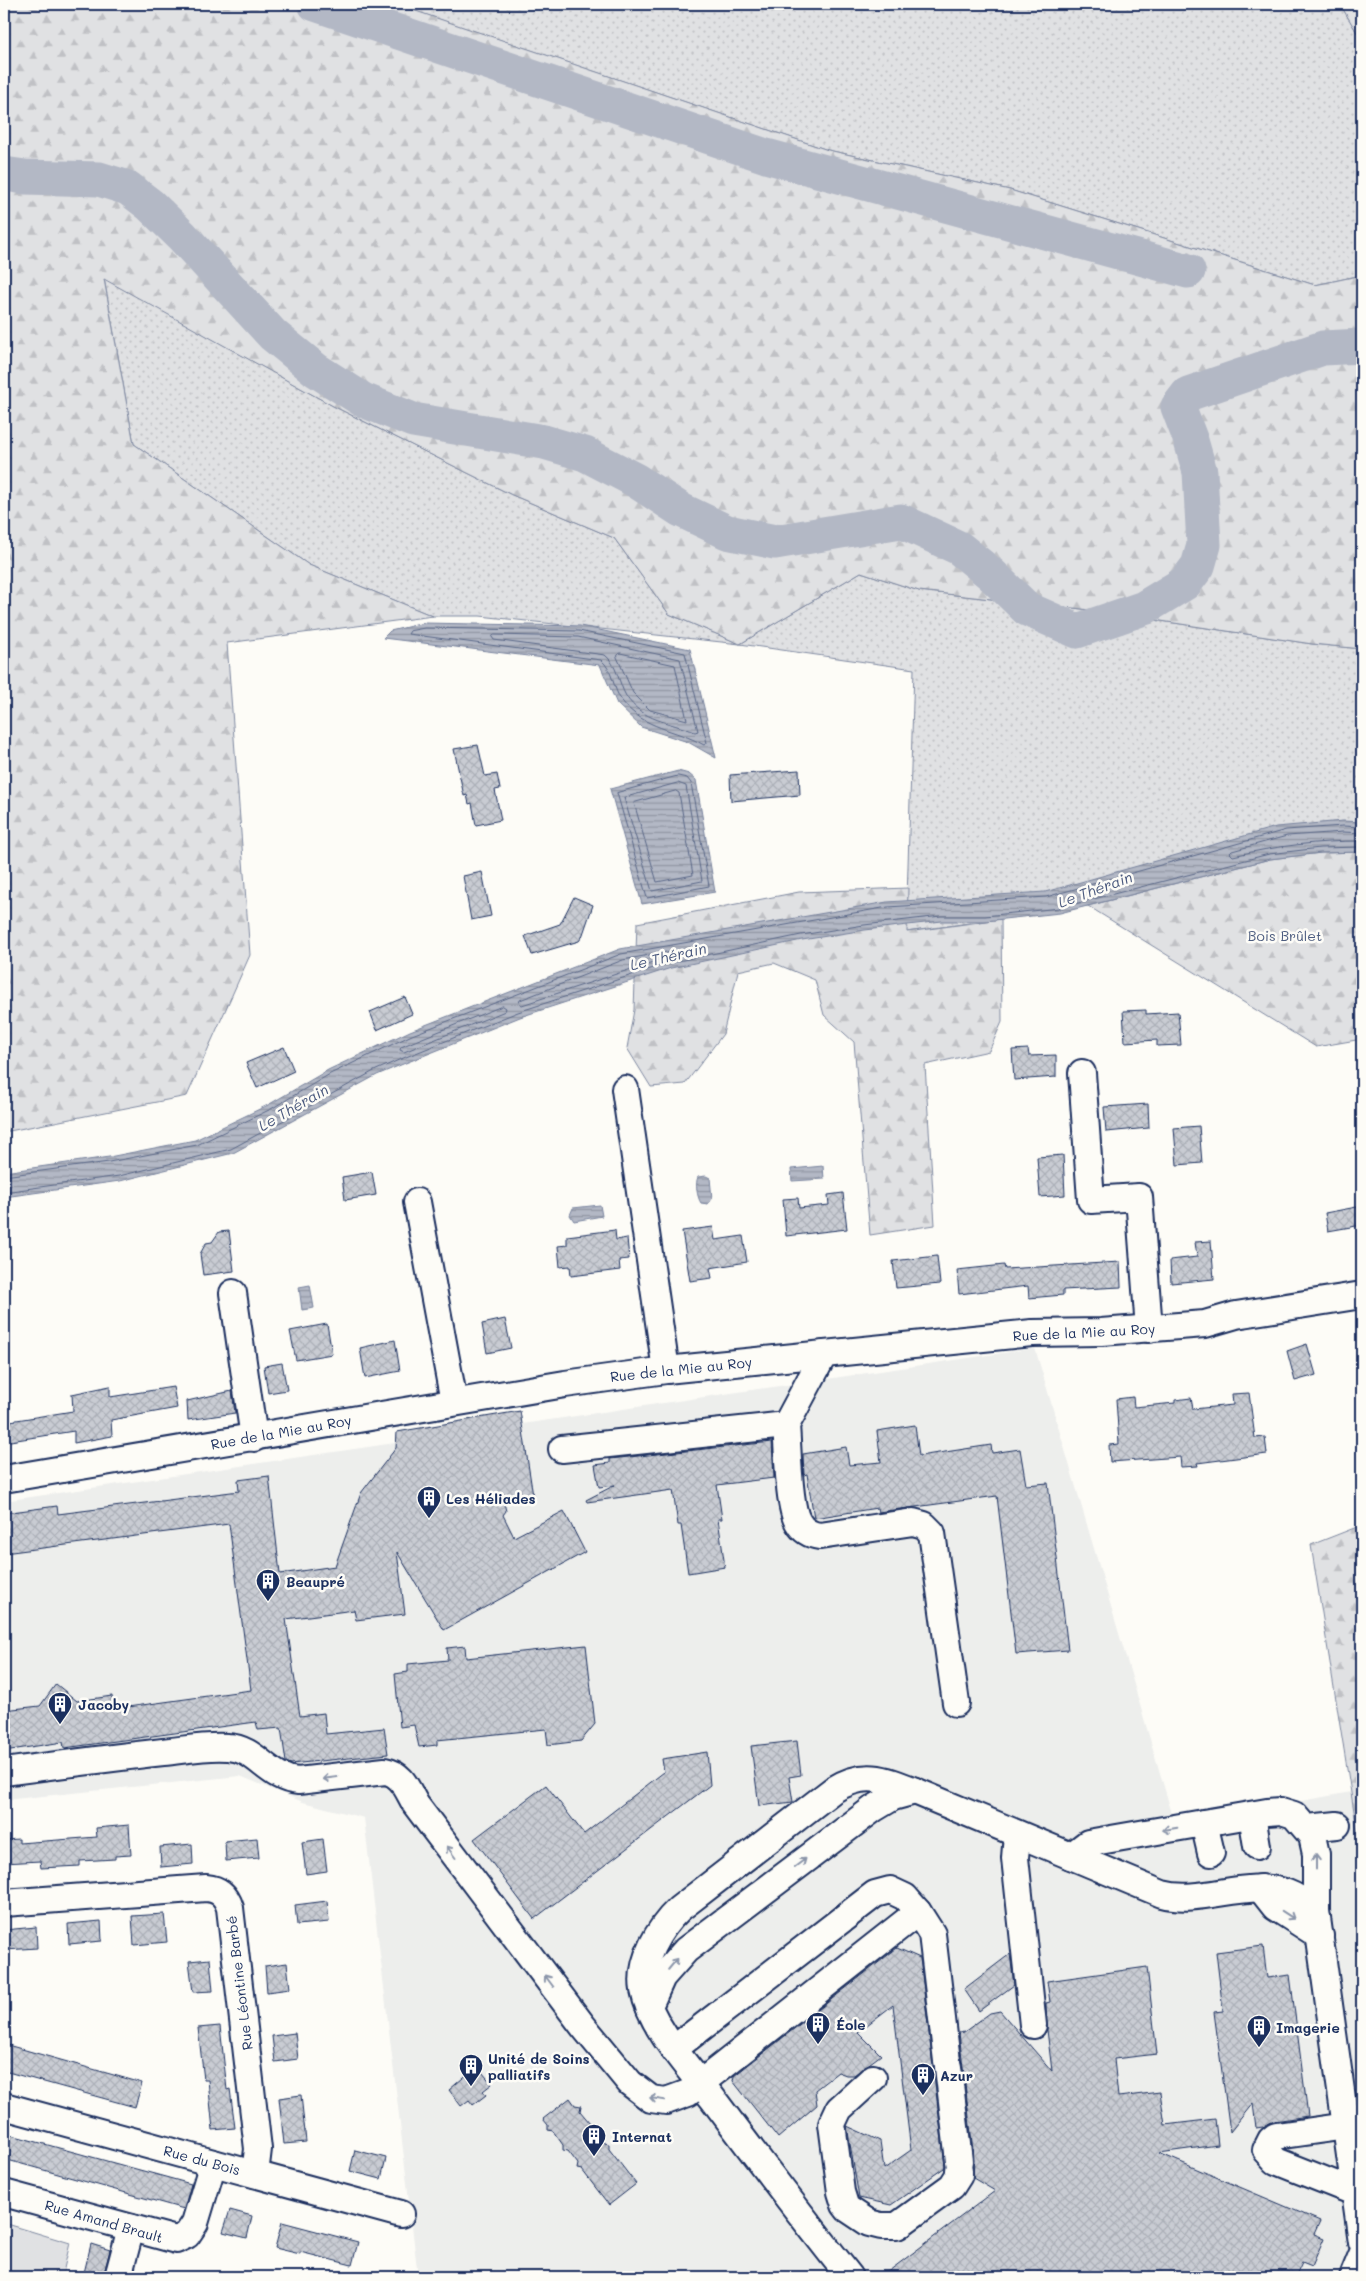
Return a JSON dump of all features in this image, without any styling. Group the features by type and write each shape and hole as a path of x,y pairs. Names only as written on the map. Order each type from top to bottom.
{"street":[{"path":"1082,1073 1091,1200 1139,1197 1148,1329"},
{"path":"625,1090 666,1370"},
{"path":"417,1202 454,1402"},
{"path":"233,1293 254,1438"},
{"name":"Rue de la Mie au Roy","path":"4,1479 254,1438 454,1402 666,1370 1044,1332 1101,1332 1206,1324 1236,1315 1362,1295"},
{"path":"824,1354 786,1425 793,1509 798,1523 808,1532 820,1536 914,1522 924,1524 932,1533 956,1703"},
{"path":"562,1448 786,1425"},
{"path":"4,1772 127,1756 228,1746 246,1751 273,1773 289,1780 385,1771 393,1772 402,1780 416,1805 434,1830 583,2026 630,2083 651,2099 666,2100 688,2093 918,1912"},
{"path":"850,2277 801,2216 674,2048 649,2006 643,1980 647,1960 663,1928 679,1909 843,1784 862,1778 876,1778 915,1791 1173,1897 1193,1898 1260,1888 1285,1892 1318,1923"},
{"path":"649,2006 662,1978 686,1950 873,1809 894,1798 915,1791"},
{"path":"1071,1856 1088,1843 1281,1811 1294,1815 1306,1828 1312,1836 1316,1854 1318,1923 1362,2242"},
{"path":"1252,1815 1257,1846"},
{"path":"1204,1823 1210,1853"},
{"path":"1306,1828 1337,1825"},
{"path":"1017,1834 1015,1858 1032,2025"},
{"name":"Rue Léontine Barbé","path":"4,1903 206,1888 219,1891 224,1895 230,1908 256,2130 258,2158 255,2174"},
{"path":"674,2048 875,1894 883,1890 905,1897 928,1926 934,1942 959,2166 959,2175 952,2186 897,2226 881,2226 869,2223 848,2209 841,2192 832,2124 839,2109 873,2078"},
{"name":"Rue du Bois","path":"4,2106 401,2214"},
{"path":"1347,2126 1276,2136 1268,2144 1266,2150 1276,2161 1356,2194"},
{"name":"Rue Amand Brault","path":"4,2193 176,2240 187,2235 195,2223 213,2162"},
{"path":"118,2277 131,2228"},
{"path":"1353,2277 1362,2255"}],"shaded area":[{"path":"1035,1348 1175,1824 1351,1792 1362,1861 1362,2277 418,2277 364,1818 303,1802 240,1776 4,1800 4,1501"}],"green space":[{"path":"4,4 395,4 828,150 1010,190 1315,285 1362,275 1362,649 1312,644 1082,609 919,591 861,572 740,644 669,614 614,538 512,495 333,406 104,279 134,444 309,565 433,616 227,643 250,955 187,1096 4,1132"},
{"path":"394,4 1340,4 1362,41 1362,275 1315,285 1010,190 828,150"},
{"path":"1340,4 1362,4 1362,41"},
{"path":"104,278 333,406 512,495 614,538 669,614 740,644 480,616 433,616 309,565 134,444"},
{"path":"861,572 919,591 1082,609 1312,644 1362,649 1362,860 1088,906 906,932 914,669 740,644"},
{"name":"Bois Brûlet","path":"1362,852 1362,1039 1316,1047 1088,906 1270,859 1321,853"},
{"path":"908,888 907,932 1001,919 1002,1022 989,1051 925,1065 935,1225 870,1235 854,1042 824,1015 815,980 774,963 738,971 723,1034 685,1084 651,1087 627,1048 634,1010 637,923 799,892"},
{"path":"1362,1525 1362,1861 1311,1545"},
{"path":"4,2223 70,2243 62,2277 4,2277"}],"water":[{"path":"424,623 580,626 690,649 716,758 688,742 641,727 617,704 600,665 383,638 390,631"},
{"path":"678,771 689,774 696,780 715,892 642,904 610,789"},
{"name":"Le Thérain","path":"1343,821 1362,822 1362,852 1321,853 1270,859 1060,913 985,921 942,921 865,930 802,940 671,968 520,1017 403,1064 377,1075 233,1153 120,1181 4,1197 4,1172 109,1157 195,1140 268,1105 328,1070 410,1031 620,949 887,902 1045,892 1276,827"},
{"path":"823,1166 824,1179 792,1181 791,1169"},
{"path":"706,1176 710,1178 712,1199 708,1204 701,1203 698,1197 697,1186 698,1177"},
{"path":"600,1205 602,1216 574,1221 570,1215 573,1208"},
{"path":"310,1285 314,1308 302,1310 299,1287"}],"building":[{"path":"478,745 485,776 497,774 500,789 495,790 501,820 476,825 472,803 469,804 467,795 464,796 454,749"},
{"path":"799,770 800,795 731,801 730,775"},
{"path":"482,872 491,916 471,920 463,876"},
{"path":"574,897 593,905 582,937 579,941 532,955 525,936 560,924"},
{"path":"405,997 412,1014 377,1030 370,1012"},
{"path":"1146,1010 1146,1014 1178,1012 1181,1045 1157,1046 1157,1040 1125,1042 1123,1011"},
{"path":"284,1047 294,1071 257,1088 246,1063"},
{"path":"1028,1049 1029,1056 1056,1055 1056,1077 1014,1080 1012,1050"},
{"path":"1148,1104 1149,1128 1106,1132 1104,1107"},
{"path":"1199,1126 1202,1163 1177,1165 1174,1128"},
{"path":"1063,1155 1065,1195 1040,1197 1037,1157"},
{"path":"372,1172 376,1195 345,1200 342,1177"},
{"path":"843,1193 847,1229 786,1236 783,1199 798,1198 799,1208 829,1205 828,1195"},
{"path":"1362,1206 1362,1225 1328,1231 1325,1213"},
{"path":"713,1227 715,1240 743,1236 747,1262 710,1268 712,1278 690,1281 682,1231"},
{"path":"615,1230 616,1240 627,1238 629,1259 619,1260 620,1270 571,1276 570,1266 560,1267 558,1246 567,1245 567,1236"},
{"path":"229,1231 234,1271 203,1275 200,1254 206,1243 212,1242 219,1232"},
{"path":"1211,1241 1214,1279 1171,1283 1170,1260 1197,1257 1195,1242"},
{"path":"937,1256 940,1284 896,1288 893,1261"},
{"path":"1120,1262 1121,1287 1063,1290 1063,1295 1029,1298 1028,1286 959,1294 957,1270 1004,1265 1005,1269"},
{"path":"505,1319 511,1348 487,1353 482,1324"},
{"path":"327,1324 332,1354 296,1360 290,1331"},
{"path":"395,1340 400,1371 365,1378 360,1348"},
{"path":"1307,1344 1316,1375 1295,1381 1287,1351"},
{"path":"282,1363 287,1390 268,1393 264,1366"},
{"path":"110,1386 110,1397 173,1387 177,1408 111,1420 112,1436 74,1443 74,1431 4,1442 4,1422 73,1411 72,1394"},
{"path":"232,1391 235,1413 188,1420 187,1401"},
{"path":"1249,1393 1255,1438 1265,1437 1267,1454 1197,1463 1198,1466 1181,1467 1180,1457 1110,1462 1109,1445 1119,1444 1116,1399 1133,1397 1134,1407 1175,1403 1175,1400 1191,1398 1193,1409 1233,1405 1232,1394"},
{"path":"520,1411 533,1496 503,1499 506,1511 503,1515 514,1537 564,1511 585,1552 444,1630 397,1552 405,1614 356,1620 354,1610 286,1619 300,1716 324,1713 326,1734 384,1728 388,1754 291,1764 286,1762 281,1728 258,1730 256,1722 64,1748 63,1742 4,1751 4,1710 40,1706 56,1684 77,1701 112,1696 113,1709 251,1690 229,1524 4,1553 4,1513 57,1506 58,1514 239,1491 238,1480 269,1476 280,1574 335,1566 361,1493 396,1448 397,1432"},
{"path":"915,1425 919,1456 991,1445 992,1453 1020,1449 1026,1485 1048,1483 1068,1650 1016,1654 997,1496 878,1512 877,1508 814,1518 807,1474 804,1475 803,1454 846,1447 849,1465 881,1462 877,1431"},
{"path":"772,1442 774,1478 717,1485 722,1519 718,1519 725,1567 688,1573 681,1525 678,1525 673,1490 587,1502 586,1500 615,1485 599,1487 595,1465 610,1463 610,1459"},
{"path":"586,1645 595,1724 581,1741 548,1745 546,1729 437,1740 437,1745 419,1747 414,1725 400,1727 395,1674 408,1672 408,1664 448,1660 447,1648 465,1646 466,1658"},
{"path":"797,1741 801,1775 789,1777 793,1802 759,1806 751,1746"},
{"path":"707,1752 710,1785 534,1919 474,1839 546,1785 584,1834 664,1772 662,1759"},
{"path":"129,1825 131,1855 115,1856 115,1859 80,1861 80,1866 41,1868 40,1861 4,1863 4,1840 19,1839 19,1843 97,1837 96,1828"},
{"path":"257,1838 259,1858 226,1861 225,1841"},
{"path":"323,1839 327,1871 306,1874 302,1842"},
{"path":"192,1844 193,1864 161,1867 160,1847"},
{"path":"327,1901 329,1922 297,1925 295,1905"},
{"path":"164,1914 167,1942 134,1945 132,1916"},
{"path":"101,1921 102,1941 69,1944 68,1924"},
{"path":"36,1927 37,1948 5,1950 4,1930"},
{"name":"Imagerie","path":"1263,1946 1267,1978 1290,1975 1308,2116 1274,2121 1263,2127 1256,2128 1253,2103 1230,2132 1214,2012 1223,2011 1216,1952"},
{"name":"Éole","path":"897,1948 920,1958 945,2166 891,2205 859,2198 847,2126 880,2141 884,2169 911,2150 893,2005 858,2032 881,2055 854,2075 838,2072 815,2090 817,2105 778,2138 733,2081 734,2076"},
{"path":"1010,1954 1014,1985 979,2011 964,1989"},
{"path":"210,1959 213,1991 193,1992 189,1961"},
{"path":"287,1963 290,1989 267,1992 265,1966"},
{"path":"1147,1967 1157,2054 1114,2059 1118,2097 1160,2092 1165,2125 1215,2119 1218,2145 1159,2153 1320,2221 1314,2234 1324,2238 1312,2266 1302,2262 1295,2277 881,2277 995,2191 973,2178 974,2159 959,2033 964,2032 990,2013 1000,2011 1052,2071 1047,2030 1046,2003 1050,2002 1047,1981"},
{"path":"220,2026 227,2090 230,2089 235,2128 213,2130 208,2080 204,2080 198,2028"},
{"path":"295,2033 298,2059 275,2062 272,2036"},
{"path":"4,2044 142,2083 135,2107 4,2071"},
{"name":"Unité de Soins palliatifs","path":"477,2066 492,2084 483,2091 486,2095 473,2105 469,2100 461,2106 449,2090"},
{"path":"301,2095 306,2142 284,2144 279,2098"},
{"name":"Internat","path":"570,2098 575,2105 581,2106 580,2111 590,2123 595,2125 595,2131 604,2143 609,2144 609,2149 636,2184 609,2205 582,2170 577,2169 578,2164 568,2151 563,2150 563,2145 553,2131 548,2130 548,2125 543,2119"},
{"path":"4,2133 191,2184 184,2209 4,2159"},
{"path":"355,2150 386,2158 381,2179 350,2171"},
{"path":"230,2210 252,2216 247,2238 223,2232"},
{"path":"282,2222 358,2242 352,2265 275,2248"},
{"path":"91,2244 110,2250 103,2277 83,2277"}],"waterway":[{"path":"315,4 766,156 1188,271"},
{"path":"4,174 25,177 99,179 128,188 150,205 182,236 273,335 316,370 363,400 413,420 544,442 585,454 635,480 681,510 727,532 775,542 901,521 959,548 991,574 1027,609 1077,631 1144,608 1185,583 1198,566 1204,545 1200,472 1178,407 1188,394 1323,348 1362,346"}],"place":[{"name":"Les Héliades","path":"429,1519"},
{"name":"Beaupré","path":"268,1602"},
{"name":"Jacoby","path":"60,1725"},
{"name":"Éole","path":"818,2045"},
{"name":"Imagerie","path":"1259,2048"},
{"name":"Unité de Soins palliatifs","path":"471,2087"},
{"name":"Azur","path":"923,2096"},
{"name":"Internat","path":"594,2157"}]}
